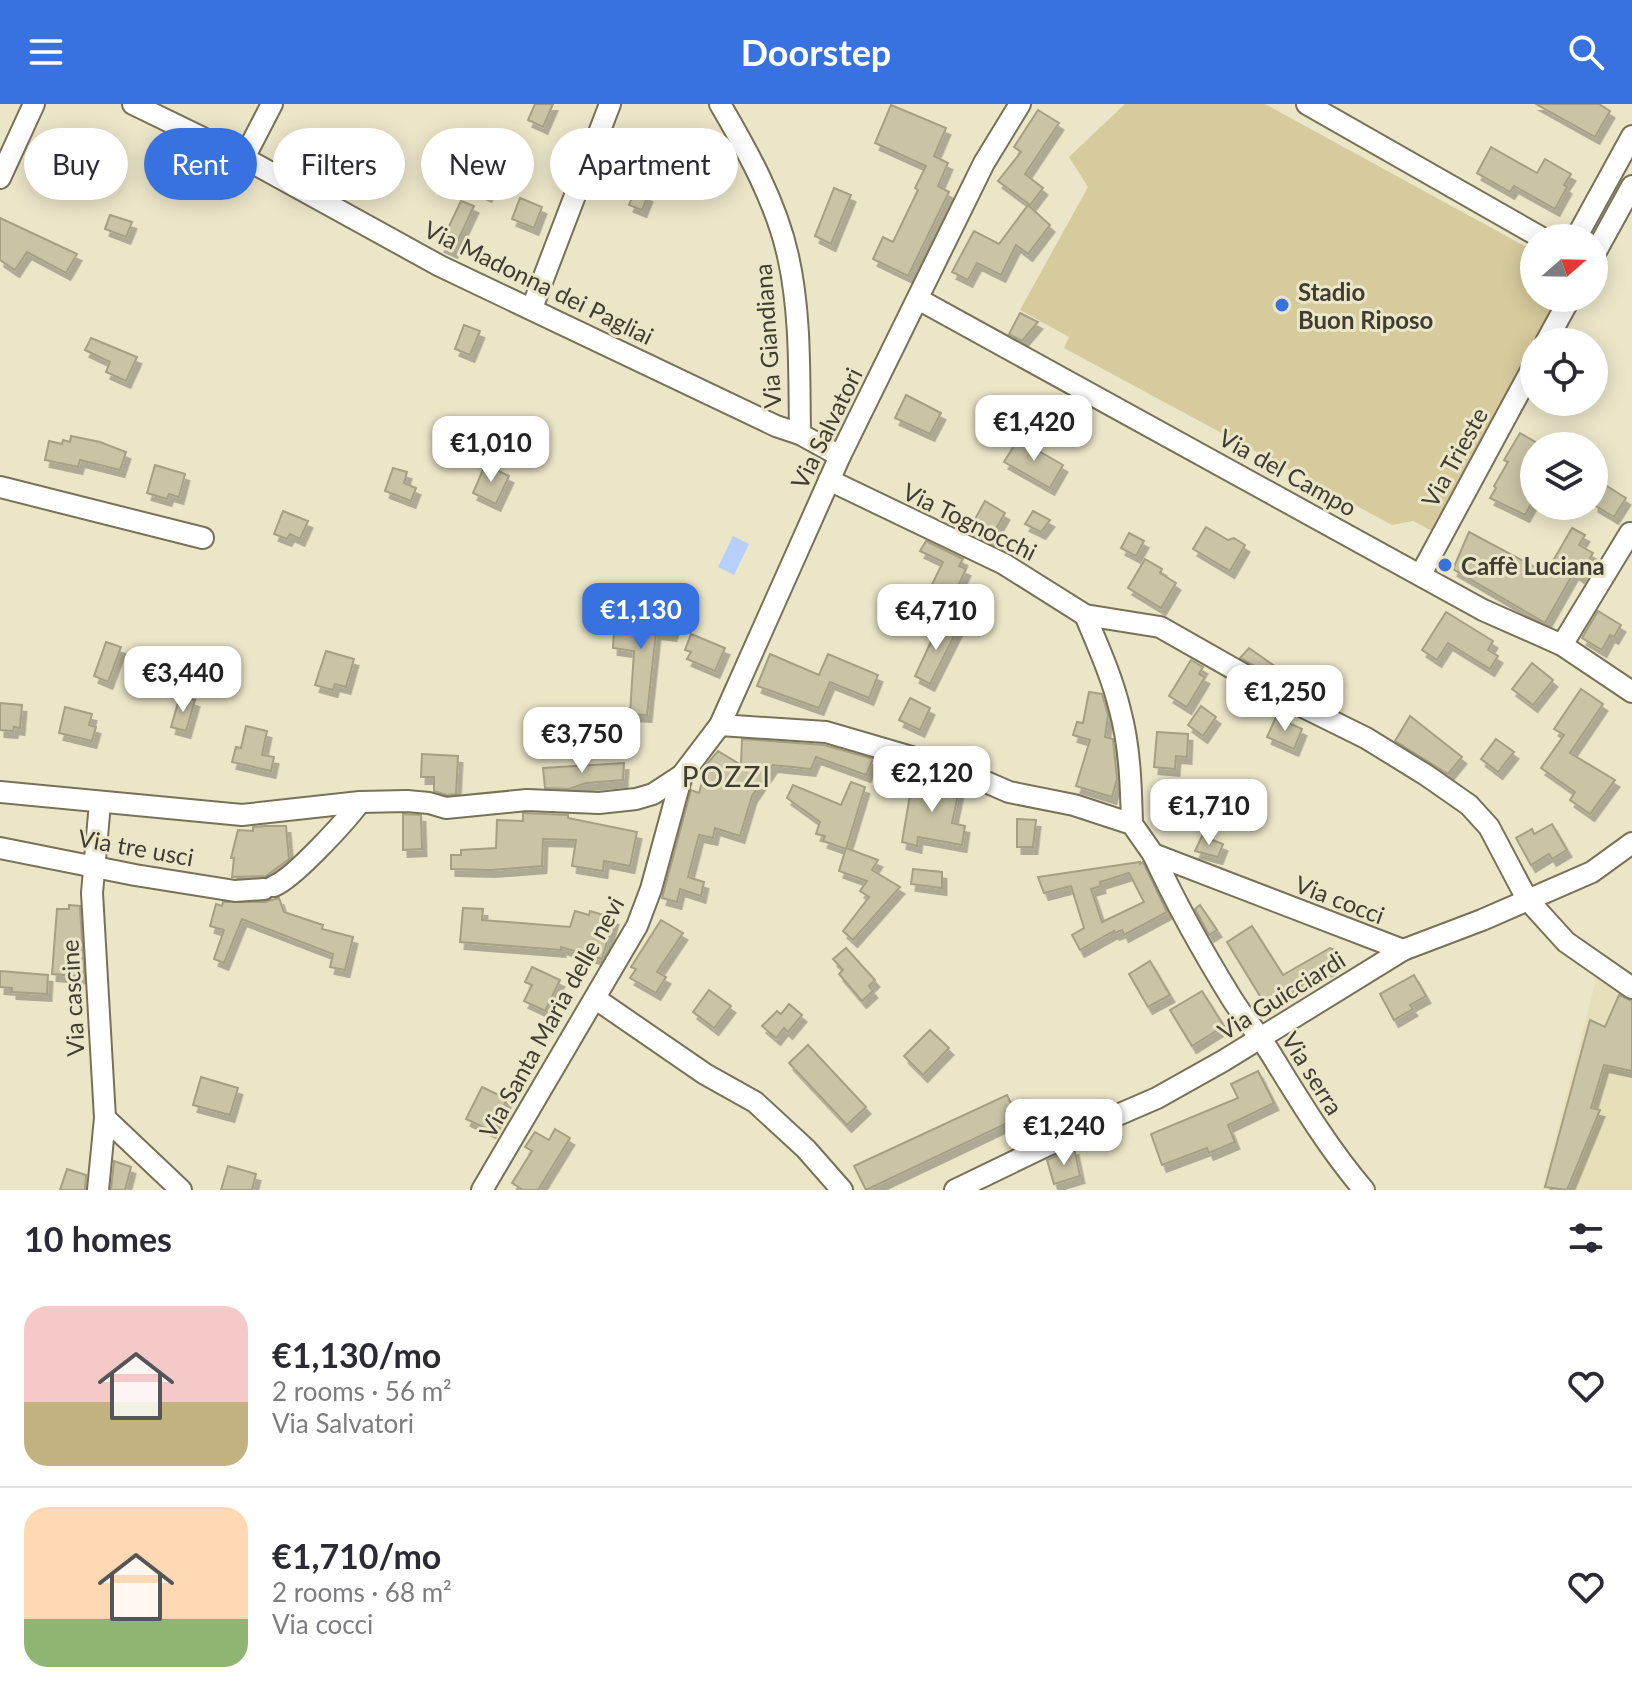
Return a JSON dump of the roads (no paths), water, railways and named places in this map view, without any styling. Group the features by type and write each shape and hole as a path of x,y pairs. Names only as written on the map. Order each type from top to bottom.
{"street":[{"path":"0,178 34,104"},
{"name":"Via Madonna dei Pagliai","path":"133,104 182,128"},
{"path":"257,133 272,104"},
{"path":"532,308 610,104"},
{"name":"Via Giandiana","path":"720,104 763,185 788,254 795,293 800,434"},
{"name":"Via Salvatori","path":"682,775 720,725 840,456 984,163 1020,104"},
{"path":"1307,104 1520,225"},
{"path":"1584,224 1632,136"},
{"name":"Via Madonna dei Pagliai","path":"257,165 440,266 776,426 800,434 840,456"},
{"path":"1608,230 1632,186"},
{"name":"Via del Campo","path":"918,299 1483,610 1562,645 1632,692"},
{"name":"Via Trieste","path":"1421,574 1520,391"},
{"name":"Via Tognocchi","path":"829,480 1004,564 1085,615 1160,627 1285,698 1366,738 1426,775 1469,805 1489,827 1527,899 1566,942 1632,988"},
{"path":"0,487 203,538"},
{"path":"1562,645 1630,533"},
{"path":"1085,615 1111,677 1121,713 1131,779 1132,824 1153,854"},
{"path":"720,725 826,732 963,772 1009,792 1074,805 1132,824"},
{"path":"0,792 242,815 360,802 407,801 446,808 527,800 599,803 653,794 682,775"},
{"name":"Via Santa Maria delle nevi","path":"482,1190 637,926 651,889 682,775"},
{"name":"Via tre usci","path":"0,848 235,891 269,888 289,877 360,802"},
{"name":"Via cascine","path":"98,1190 105,1118 92,893 100,803"},
{"name":"Via Guicciardi","path":"955,1190 1157,1098 1403,950 1482,920 1592,872 1632,843"},
{"name":"Via cocci","path":"1153,854 1403,950"},
{"name":"Via serra","path":"1153,854 1174,899 1232,998 1296,1098 1344,1167 1364,1190"},
{"path":"596,999 705,1074 755,1102 806,1149 842,1190"},
{"path":"105,1118 181,1190"}],"water":[{"path":"733,536 749,544 734,575 718,567"}],"place":[{"name":"Stadio Buon Riposo","path":"1282,305"},
{"name":"Caffè Luciana","path":"1445,565"}],"district":[{"name":"POZZI","path":"727,776"}]}
